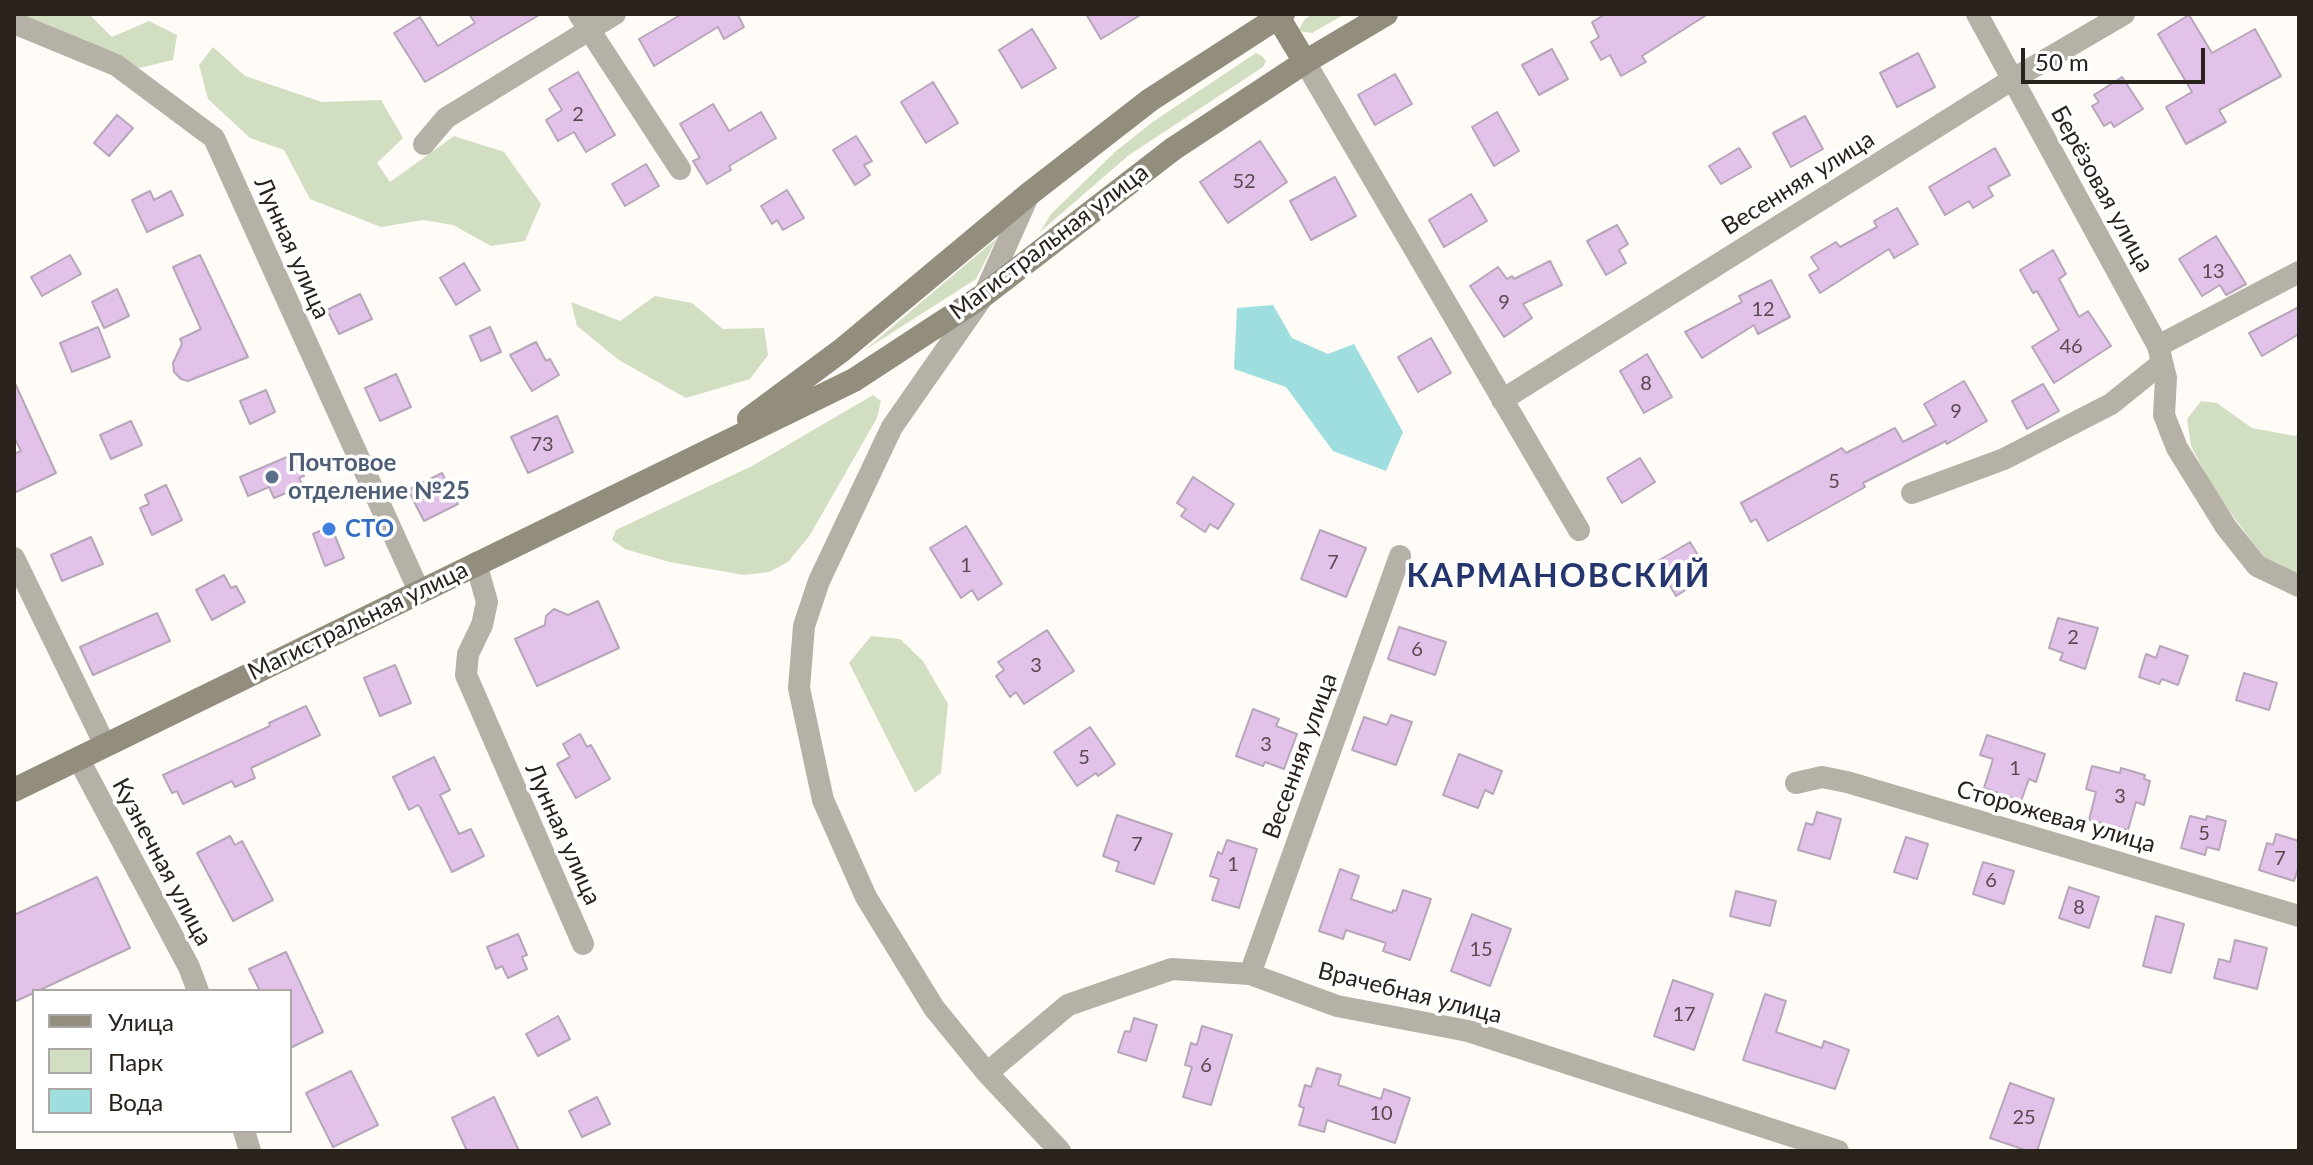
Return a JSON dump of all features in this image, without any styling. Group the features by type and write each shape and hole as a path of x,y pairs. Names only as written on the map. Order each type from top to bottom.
{"main road":[{"name":"Магистральная улица","path":"14,790 854,380 984,295 1173,149 1305,62 1386,14"},
{"name":"Магистральная улица","path":"703,454 842,350 1029,194 1150,100 1279,15"},
{"path":"1279,15 1305,62"}],"street":[{"path":"424,144 446,118 584,22 615,14"},
{"name":"Берёзовая улица","path":"1977,14 2160,355"},
{"name":"Весенняя улица","path":"1502,400 2013,79 2124,14"},
{"path":"584,22 680,169"},
{"name":"Лунная улица","path":"14,23 116,65 214,138 419,591"},
{"path":"1305,62 1579,530"},
{"path":"1029,194 984,295 892,427 832,553 804,626 799,688 823,800 866,897 934,1008 987,1073 1060,1151"},
{"path":"1912,493 2004,459 2111,404 2160,355 2299,272"},
{"path":"2160,355 2166,378 2164,415 2177,448 2226,527 2257,566 2299,586"},
{"name":"Весенняя улица","path":"1250,974 1400,556"},
{"path":"14,558 105,745"},
{"name":"Лунная улица","path":"476,563 487,602 482,625 468,654 466,675 583,944"},
{"name":"Кузнечная улица","path":"78,758 189,967 197,989"},
{"name":"Сторожевая улица","path":"1796,783 1822,777 1847,782 2299,916"},
{"name":"Врачебная улица","path":"987,1073 1068,1005 1172,969 1250,974 1337,1006 1468,1031 1838,1151"}],"green space":[{"path":"14,14 89,14 112,37 149,21 177,35 173,60 139,68 14,36"},
{"path":"1313,14 1345,14 1312,33 1298,31 1305,19"},
{"path":"213,47 245,76 322,102 381,100 403,138 377,163 390,182 454,136 504,152 541,204 525,241 491,246 453,225 423,220 381,227 310,199 284,150 250,138 208,99 199,65"},
{"path":"1256,53 1266,61 1263,67 1129,155 1040,232 1051,214 1116,151 1154,121"},
{"path":"997,238 976,279 865,350"},
{"path":"655,296 692,303 723,329 764,328 768,355 750,379 686,398 619,360 577,326 571,302 620,321"},
{"path":"873,395 881,401 877,418 810,535 788,562 769,572 744,575 669,562 625,549 612,540 616,530 752,466"},
{"path":"2201,401 2217,403 2252,428 2295,436 2299,433 2299,572 2292,573 2263,557 2214,490 2191,446 2187,419"},
{"path":"871,636 900,639 923,661 948,704 941,773 915,793 849,663"}],"water":[{"path":"1273,305 1292,338 1328,354 1354,344 1403,432 1386,471 1333,451 1286,387 1234,369 1237,308"}],"building":[{"path":"469,14 541,14 425,82 394,33 420,17 438,46 475,23"},
{"path":"682,14 740,14 744,27 724,39 718,27 654,66 639,39"},
{"path":"1086,14 1142,14 1101,39"},
{"path":"1606,14 1708,14 1642,56 1646,62 1621,76 1610,55 1601,60 1591,42 1599,37 1592,22"},
{"path":"2189,15 2212,53 2255,29 2281,76 2219,110 2226,122 2186,144 2166,107 2192,92 2158,34"},
{"path":"1032,29 1056,68 1022,88 999,50"},
{"path":"1552,49 1568,79 1539,95 1522,65"},
{"path":"1918,53 1935,87 1897,107 1880,73"},
{"path":"578,72 615,135 586,152 574,132 558,141 546,120 562,110 549,89"},
{"path":"1395,74 1412,104 1375,125 1358,95"},
{"path":"2122,77 2143,109 2114,127 2111,122 2104,126 2092,106 2099,102 2094,95"},
{"path":"933,82 958,123 926,143 901,102"},
{"path":"713,104 729,131 761,112 776,138 729,166 731,170 707,184 693,161 700,158 680,124"},
{"path":"1497,112 1519,151 1494,166 1472,127"},
{"path":"117,115 133,128 109,156 94,143"},
{"path":"1805,116 1823,149 1791,167 1773,133"},
{"path":"856,136 872,161 864,165 870,175 855,185 833,150"},
{"path":"1260,141 1287,182 1228,223 1200,182"},
{"path":"1739,148 1751,167 1721,184 1709,166"},
{"path":"1995,148 2010,175 1988,187 1993,196 1973,208 1969,201 1945,215 1929,187"},
{"path":"646,164 659,186 625,206 612,184"},
{"path":"1335,177 1356,216 1311,240 1290,201"},
{"path":"787,190 804,218 783,230 777,220 772,224 761,206"},
{"path":"150,191 154,200 171,191 183,215 147,232 132,200"},
{"path":"1471,194 1487,221 1444,247 1429,220"},
{"path":"1897,208 1918,244 1894,258 1889,249 1820,293 1809,275 1819,269 1811,257 1836,242 1840,247 1877,227 1874,221"},
{"path":"1617,225 1628,244 1619,250 1626,263 1606,275 1587,241"},
{"path":"2216,236 2246,284 2226,295 2220,285 2202,296 2179,259"},
{"path":"2053,250 2066,274 2059,279 2079,317 2088,311 2111,346 2054,383 2032,347 2059,330 2037,291 2033,293 2020,270"},
{"path":"70,255 81,274 42,296 31,277"},
{"path":"200,255 248,357 188,381 174,372 173,363 182,344 180,339 201,329 173,267"},
{"path":"1550,261 1562,285 1523,304 1532,318 1504,337 1470,286 1498,267 1507,279 1512,276 1514,279"},
{"path":"464,263 480,290 456,305 440,278"},
{"path":"1771,280 1790,317 1758,334 1754,325 1702,358 1685,332 1742,302 1739,296"},
{"path":"117,289 129,316 104,328 92,302"},
{"path":"360,294 372,319 339,334 327,310"},
{"path":"2299,307 2299,334 2262,356 2249,333"},
{"path":"98,327 110,357 72,372 60,343"},
{"path":"490,327 501,352 481,361 470,336"},
{"path":"1431,338 1451,373 1418,392 1398,357"},
{"path":"536,342 546,361 550,359 559,375 532,391 510,355"},
{"path":"1647,354 1672,397 1644,413 1620,371"},
{"path":"396,374 411,407 380,421 365,388"},
{"path":"14,381 56,473 14,493 14,454 21,451 14,437"},
{"path":"1964,381 1987,421 1947,444 1946,441 1863,483 1865,487 1768,541 1756,519 1751,522 1741,503 1842,448 1846,453 1895,428 1903,442 1936,425 1924,404"},
{"path":"2043,384 2059,411 2027,429 2012,401"},
{"path":"266,390 275,412 250,424 240,401"},
{"path":"557,416 573,452 528,473 511,437"},
{"path":"131,421 142,445 111,459 100,435"},
{"name":"Почтовое отделение №25","path":"294,454 304,476 299,478 303,486 274,498 269,487 248,496 240,477"},
{"path":"1640,458 1655,482 1622,503 1607,478"},
{"path":"442,473 458,504 424,521 408,490"},
{"path":"1193,477 1234,504 1218,529 1210,524 1205,532 1181,516 1186,509 1177,503"},
{"path":"166,485 182,520 152,535 140,508 149,504 145,495"},
{"path":"331,526 344,558 325,566 313,534"},
{"path":"966,526 1002,584 978,600 972,590 961,598 930,548"},
{"path":"1320,530 1366,548 1346,597 1301,579"},
{"path":"91,537 103,564 62,581 51,555"},
{"path":"1690,542 1710,575 1676,596 1656,562"},
{"path":"224,575 231,588 236,586 245,602 212,620 196,590"},
{"path":"598,601 619,648 537,686 515,639 545,625 546,616 554,609 568,615"},
{"path":"157,613 170,641 93,675 80,647"},
{"path":"2058,618 2098,628 2085,669 2060,660 2063,653 2049,648"},
{"path":"1399,627 1446,642 1435,675 1388,659"},
{"path":"1047,630 1074,671 1024,704 1016,692 1010,697 996,676 1004,670 998,662"},
{"path":"2160,646 2188,656 2178,685 2162,679 2159,684 2139,677 2146,654 2156,658"},
{"path":"395,665 411,703 380,716 364,678"},
{"path":"2244,673 2277,683 2269,710 2236,700"},
{"path":"306,706 320,735 251,768 255,778 235,787 232,781 183,804 177,791 172,793 163,775"},
{"path":"1253,709 1279,719 1276,726 1297,734 1284,769 1265,762 1263,766 1236,756"},
{"path":"1391,715 1412,722 1396,765 1352,750 1364,717 1387,725"},
{"path":"1090,727 1115,764 1077,786 1054,752"},
{"path":"580,734 587,747 591,745 610,779 576,798 557,764 570,757 563,744"},
{"path":"1987,735 2045,754 2036,782 2029,779 2021,801 1984,788 1993,759 1980,755"},
{"path":"1459,754 1502,771 1493,794 1485,790 1478,808 1443,795"},
{"path":"434,757 450,790 440,795 459,834 471,829 484,856 452,872 420,807 418,805 409,810 393,777"},
{"path":"2092,766 2120,773 2121,768 2145,775 2144,779 2150,781 2144,805 2136,802 2128,830 2089,820 2096,792 2086,789"},
{"path":"1817,812 1841,819 1830,859 1798,850 1806,823 1813,825"},
{"path":"1117,815 1172,834 1154,884 1116,871 1119,862 1103,856"},
{"path":"2190,816 2226,821 2219,850 2207,847 2205,855 2181,848"},
{"path":"2276,834 2299,841 2299,866 2294,881 2259,870 2267,843 2273,845"},
{"path":"230,836 235,845 242,841 273,900 233,921 197,853"},
{"path":"1906,837 1928,844 1917,879 1894,872"},
{"path":"1227,840 1257,849 1239,908 1212,900 1219,879 1210,876 1218,852 1222,854"},
{"path":"1983,862 2014,871 2004,904 1973,894"},
{"path":"1340,869 1359,876 1351,899 1392,913 1396,911 1403,890 1431,899 1410,960 1383,951 1386,943 1346,930 1343,939 1319,931"},
{"path":"97,877 130,948 42,989 32,989 32,994 14,1002 14,915"},
{"path":"2069,887 2099,897 2089,928 2059,918"},
{"path":"1736,891 1776,901 1770,926 1730,916"},
{"path":"1472,914 1511,929 1490,986 1451,971"},
{"path":"2156,916 2184,924 2171,973 2143,966"},
{"path":"518,934 527,955 522,957 527,969 508,978 502,966 496,969 487,947"},
{"path":"2235,940 2267,948 2257,989 2214,978 2219,959 2230,962"},
{"path":"286,952 323,1032 292,1047 292,989 259,989 249,969"},
{"path":"1673,980 1713,994 1694,1050 1654,1036"},
{"path":"1765,994 1786,1001 1776,1032 1822,1048 1824,1041 1849,1050 1835,1089 1743,1060"},
{"path":"558,1016 570,1039 538,1056 526,1034"},
{"path":"1134,1018 1157,1025 1146,1061 1118,1052 1125,1031 1130,1032"},
{"path":"1202,1026 1232,1035 1211,1105 1183,1097 1192,1067 1185,1065 1191,1043 1197,1045"},
{"path":"1317,1068 1341,1075 1338,1085 1381,1099 1384,1089 1410,1098 1395,1143 1327,1120 1324,1132 1299,1125 1304,1108 1299,1106 1305,1085 1311,1087"},
{"path":"351,1071 378,1125 333,1147 306,1093"},
{"path":"2010,1083 2054,1099 2037,1151 1990,1138"},
{"path":"494,1097 519,1151 467,1151 452,1118"},
{"path":"597,1097 610,1124 582,1137 569,1111"}],"place":[{"name":"Почтовое отделение №25","path":"272,477"},
{"name":"СТО","path":"329,529"}],"district":[{"name":"КАРМАНОВСКИЙ","path":"1559,577"}]}
